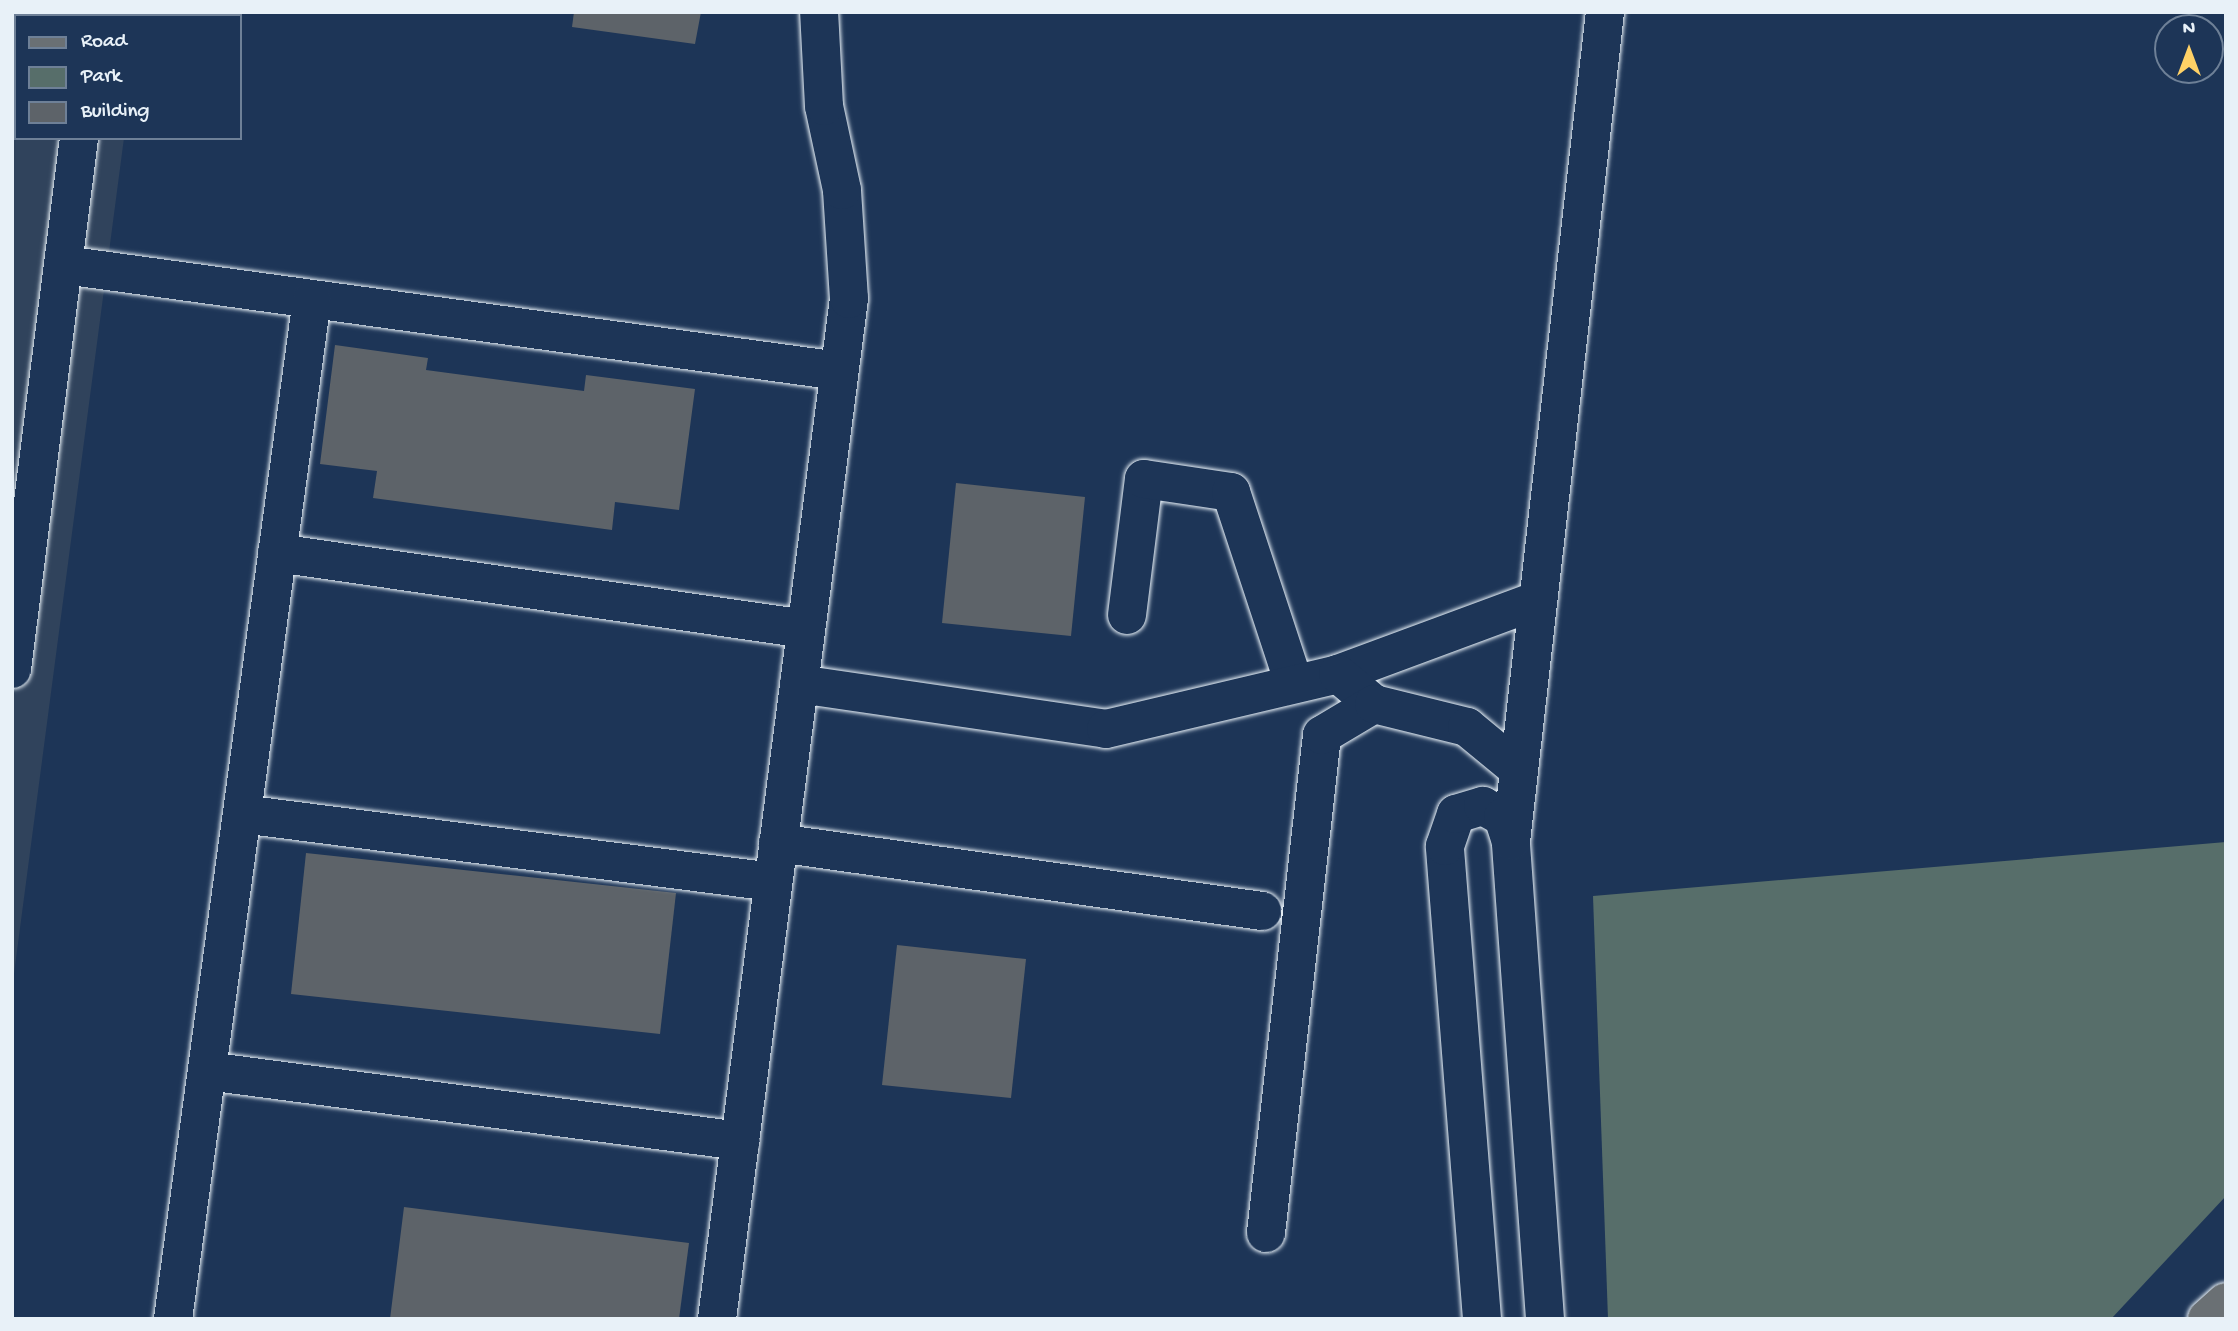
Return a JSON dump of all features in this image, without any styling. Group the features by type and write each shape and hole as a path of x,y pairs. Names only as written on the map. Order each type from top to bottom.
{"main road":[{"path":"2207,1319 2226,1302"}],"lane":[{"path":"717,1319 849,299 843,204 824,106 819,12"},
{"path":"1545,1319 1511,841 1605,12"},
{"path":"12,669 20,553 64,265 79,140"},
{"path":"64,265 839,371"},
{"path":"173,1319 312,299"},
{"path":"1127,615 1144,479 1231,492 1294,684"},
{"path":"277,553 806,629"},
{"path":"799,684 1106,729 1338,674 1538,600"},
{"path":"1338,674 1374,704 1467,727 1519,770"},
{"path":"1266,1233 1322,735 1374,704"},
{"path":"1482,1319 1445,846 1457,814 1483,806 1503,817 1511,841"},
{"path":"242,814 773,882"},
{"path":"778,843 1262,911"},
{"path":"206,1071 740,1140"}],"shaded area":[{"path":"12,12 141,12 14,14 14,140 124,140 12,989"}],"green space":[{"path":"2226,842 2226,1196 2111,1319 1608,1319 1593,896"}],"building":[{"path":"574,12 701,12 695,44 572,27"},
{"path":"335,345 428,358 426,370 584,391 586,375 695,389 679,510 615,502 612,530 373,498 377,471 320,464"},
{"path":"956,483 1085,497 1071,636 942,623"},
{"path":"306,853 676,893 660,1034 291,994"},
{"path":"897,945 1026,959 1011,1098 882,1085"},
{"path":"404,1207 689,1243 679,1319 390,1319"}]}
